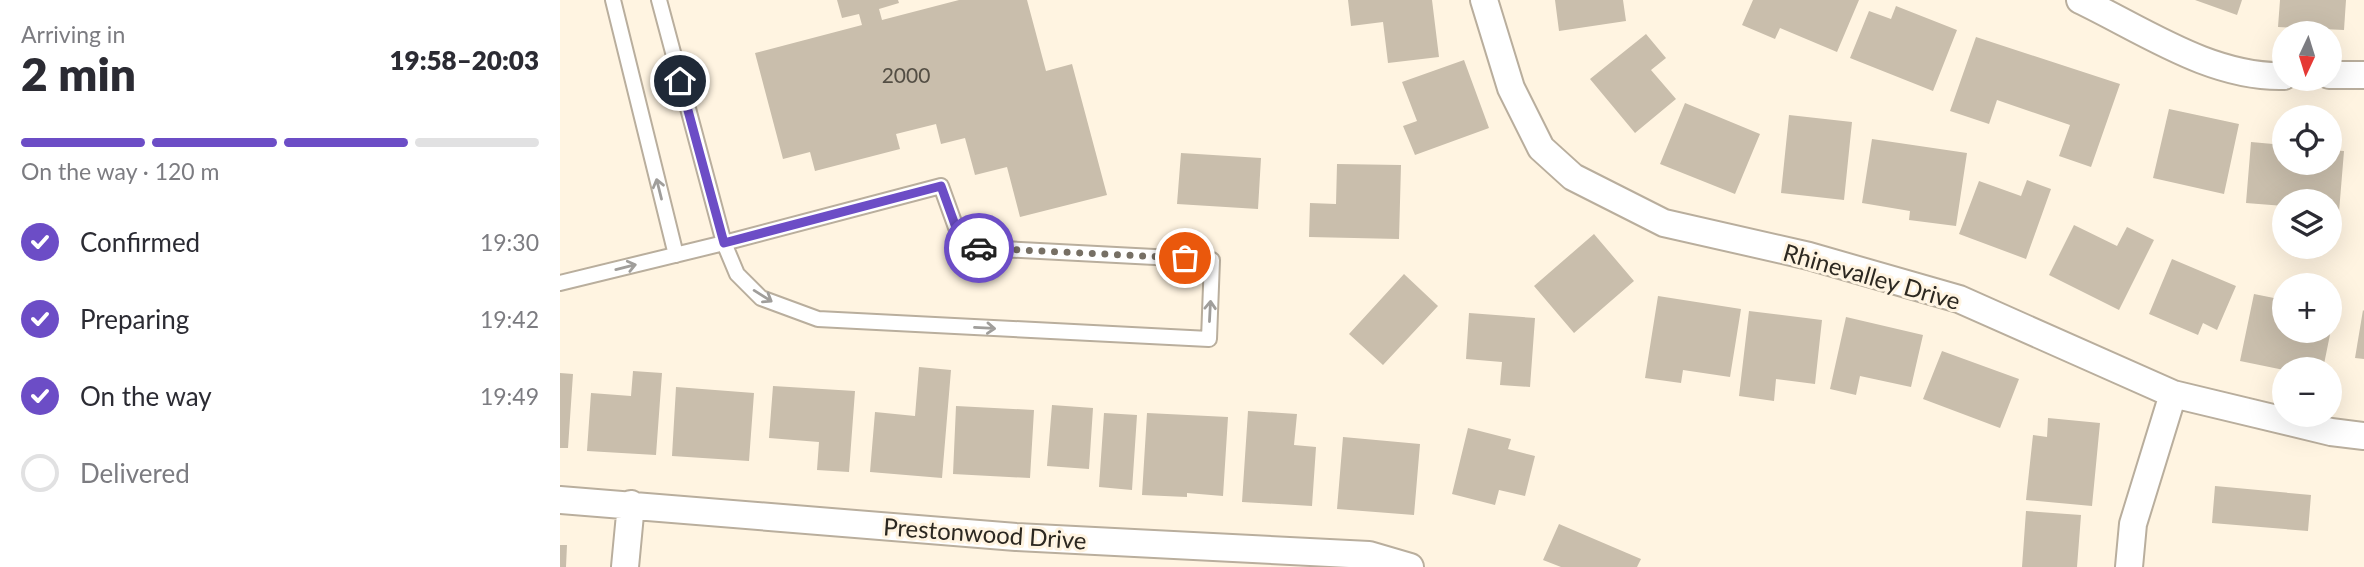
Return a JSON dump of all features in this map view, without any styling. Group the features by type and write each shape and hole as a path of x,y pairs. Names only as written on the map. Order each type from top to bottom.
{"street":[{"name":"Rhinevalley Drive","path":"1485,0 1511,88 1541,148 1573,177 1664,223 1809,256 1959,299 2173,394 2331,432 2364,436"},
{"path":"2080,0 2175,48 2215,64 2272,77"},
{"path":"2342,75 2364,75"},
{"path":"2129,567 2133,524 2173,394"},
{"name":"Prestonwood Drive","path":"560,500 1016,537 1369,555 1410,567"},
{"path":"625,567 631,504"}],"lane":[{"path":"613,0 676,255"},
{"path":"560,283 724,243 941,186 963,247 1212,260 1209,339 818,319 761,298 737,274 724,243 659,0"}],"building":[{"path":"837,0 898,0 899,3 879,9 882,20 959,0 1027,0 1046,71 1072,64 1107,195 1020,217 1007,167 975,175 965,138 941,144 936,124 896,134 900,149 815,171 810,152 783,159 755,53 862,25 859,14 842,18"},
{"path":"1348,0 1432,0 1439,57 1388,63 1383,22 1351,26"},
{"path":"1555,0 1623,0 1626,21 1559,31"},
{"path":"1753,0 1859,0 1837,52 1780,28 1775,39 1742,25"},
{"path":"2195,0 2242,0 2237,15"},
{"path":"2280,0 2346,0 2344,30 2342,21 2278,21"},
{"path":"1896,6 1957,30 1933,91 1850,58 1869,11 1891,19"},
{"path":"1646,34 1666,58 1651,70 1676,99 1635,133 1590,79"},
{"path":"1976,37 2120,84 2091,167 2059,156 2070,125 1997,100 1989,124 1950,111"},
{"path":"1464,60 1489,128 1415,155 1403,126 1417,121 1402,82"},
{"path":"1685,103 1760,134 1735,194 1660,164"},
{"path":"2169,109 2239,124 2224,194 2153,178"},
{"path":"1789,115 1852,122 1844,200 1781,193"},
{"path":"1872,139 1967,153 1956,226 1909,220 1910,211 1862,203"},
{"path":"2251,142 2272,144 2272,175 2342,175 2344,151 2341,189 2272,189 2272,205 2246,203"},
{"path":"1181,153 1261,158 1258,209 1177,204"},
{"path":"1337,164 1401,165 1399,239 1309,237 1310,203 1336,204"},
{"path":"2027,180 2051,189 2026,259 1959,234 1979,181 2021,196"},
{"path":"2074,225 2117,246 2127,227 2154,240 2119,310 2049,275"},
{"path":"1594,234 1634,281 1574,333 1534,286"},
{"path":"2172,259 2236,286 2217,330 2203,323 2198,335 2149,314"},
{"path":"1404,274 1438,306 1383,365 1349,334"},
{"path":"2254,294 2272,298 2272,343 2328,343 2325,357 2272,357 2272,368 2240,361"},
{"path":"1658,296 1741,309 1730,377 1683,370 1681,383 1645,378"},
{"path":"1749,311 1822,320 1815,384 1776,379 1774,401 1739,396"},
{"path":"2364,311 2364,359 2355,358"},
{"path":"1469,313 1535,318 1530,387 1500,385 1502,362 1466,359"},
{"path":"1846,317 1923,335 1911,387 1860,376 1856,395 1830,389"},
{"path":"1942,351 2019,379 2000,428 1923,399"},
{"path":"919,367 951,370 942,478 870,472 875,412 915,416"},
{"path":"633,371 662,373 656,455 587,451 591,393 631,396"},
{"path":"560,373 573,374 568,448 560,448"},
{"path":"773,386 855,391 849,472 817,470 819,442 769,438"},
{"path":"676,387 754,393 749,461 672,456"},
{"path":"1052,405 1093,408 1089,469 1047,466"},
{"path":"956,406 1034,410 1030,478 953,474"},
{"path":"1248,411 1297,414 1294,445 1316,447 1312,506 1242,502"},
{"path":"1104,413 1137,415 1132,490 1099,487"},
{"path":"1147,413 1228,417 1223,496 1187,493 1187,497 1142,495"},
{"path":"2048,418 2100,423 2092,506 2026,500 2033,435 2047,437"},
{"path":"1468,428 1511,439 1508,449 1535,456 1525,496 1499,490 1495,505 1452,494"},
{"path":"1343,437 1420,444 1414,515 1337,509"},
{"path":"2215,486 2311,495 2308,531 2212,523"},
{"path":"2026,511 2081,515 2077,567 2022,567"},
{"path":"1559,524 1641,559 1637,567 1561,567 1543,560"},
{"path":"560,545 567,545 566,567 560,567"}],"way so far":[{"path":"979,248 1185,258"}],"route":[{"path":"680,81 724,243 941,186 963,247 979,248"}]}
